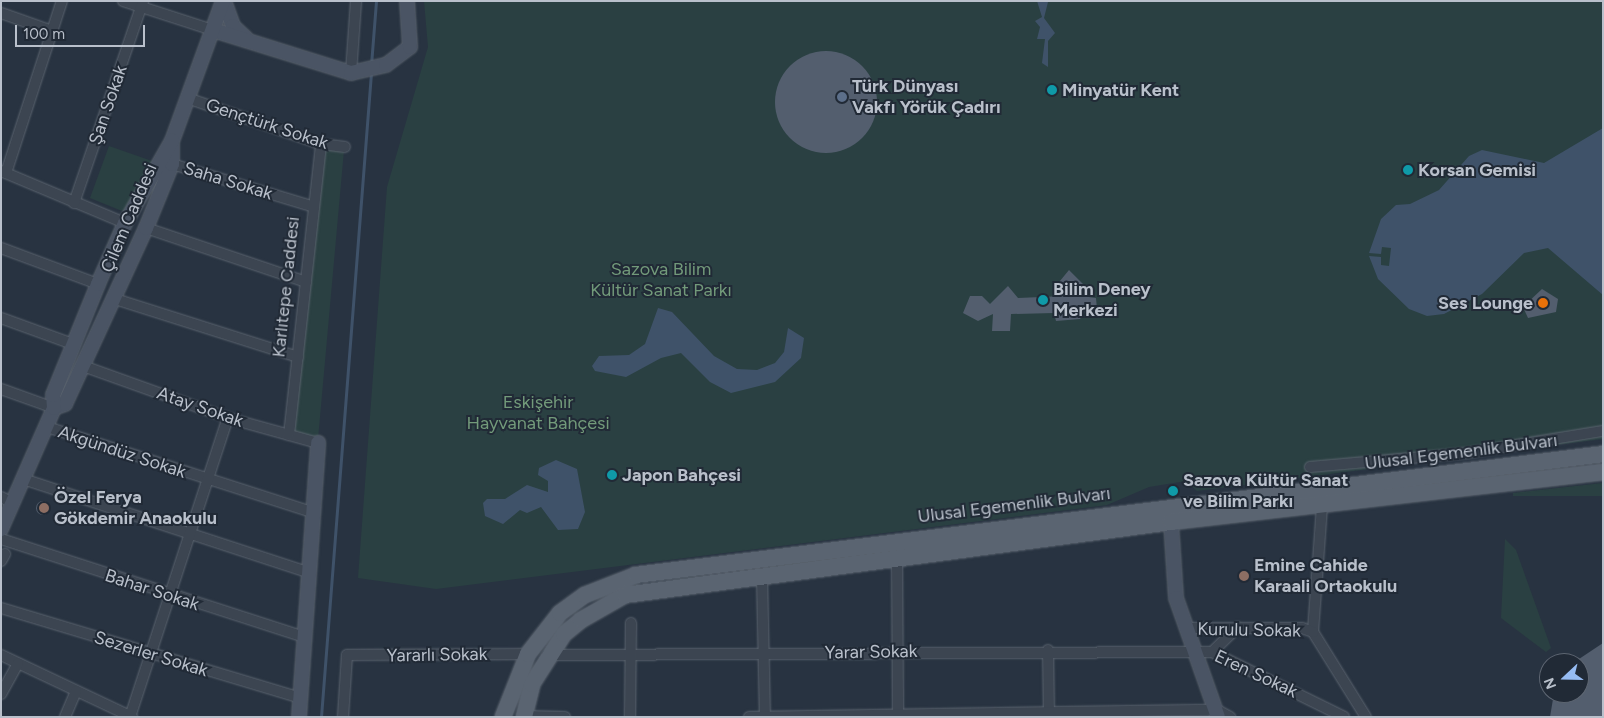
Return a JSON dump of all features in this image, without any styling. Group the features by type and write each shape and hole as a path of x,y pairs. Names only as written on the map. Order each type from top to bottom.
{"main road":[{"name":"Çilem Caddesi","path":"54,408 65,404 115,299 146,228 172,164 172,141 190,99 224,1"},
{"path":"224,1 232,26 256,43"},
{"path":"213,30 351,73 386,65 410,47 407,1"},
{"path":"3,523 7,500 23,479 54,408 53,395 98,284 125,223 172,141"},
{"path":"299,717 307,572 318,443"},
{"name":"Ulusal Egemenlik Bulvarı","path":"503,717 528,654 560,613 585,595 636,574 1603,454"},
{"name":"Ulusal Egemenlik Bulvarı","path":"524,716 532,684 548,655 581,620 625,595 1171,522 1603,472"},
{"path":"1171,522 1176,598 1184,628 1217,714"}],"street":[{"path":"62,1 3,172 74,204 125,223"},
{"path":"123,1 142,4 213,30"},
{"path":"351,73 356,1"},
{"name":"Şan Sokak","path":"74,204 142,4"},
{"path":"1,13 52,31"},
{"name":"Gençtürk Sokak","path":"190,99 321,144 345,147"},
{"name":"Karlıtepe Caddesi","path":"289,435 321,144"},
{"name":"Saha Sokak","path":"172,164 314,207"},
{"path":"146,228 306,282"},
{"path":"1,248 98,284"},
{"path":"115,299 298,357"},
{"path":"1,318 73,344"},
{"name":"Atay Sokak","path":"83,366 228,418 318,443"},
{"path":"1,390 54,408"},
{"path":"1,655 131,716 147,655 228,418"},
{"name":"Akgündüz Sokak","path":"46,427 312,512"},
{"path":"1310,467 1467,453 1603,431"},
{"path":"23,479 188,536 307,572"},
{"path":"1322,506 1313,632 1366,717"},
{"name":"Bahar Sokak","path":"1,539 168,596 304,637"},
{"path":"897,558 898,716"},
{"path":"762,576 762,654 765,717"},
{"name":"Sezerler Sokak","path":"1,608 147,655 301,698"},
{"path":"630,717 631,623"},
{"path":"1212,652 1238,627"},
{"name":"Kurulu Sokak","path":"1184,628 1238,627 1313,632"},
{"path":"1048,650 1049,715"},
{"name":"Yarar Sokak","path":"548,655 631,657 897,651 1194,651"},
{"name":"Eren Sokak","path":"1194,651 1212,652 1344,717"},
{"name":"Yararlı Sokak","path":"343,717 347,655 528,654"},
{"path":"1,694 18,663"},
{"path":"65,717 76,691"},
{"path":"749,717 1217,714 1230,717"},
{"path":"524,716 566,717"}],"green space":[{"name":"Sazova Bilim Kültür Sanat Parkı","path":"424,1 1603,1 1603,439 1197,491 1186,481 1149,487 1107,505 436,589 358,578 387,187 428,47"},
{"path":"109,146 152,161 127,213 90,198"},
{"path":"323,148 344,150 318,439 292,432"},
{"path":"1603,483 1603,496 1513,496 1513,493"},
{"path":"1505,539 1516,550 1551,648 1546,652 1501,618"}],"water":[{"path":"1037,1 1048,2 1044,18 1055,33 1048,41 1048,67 1042,63 1045,39 1037,39 1040,27 1035,21 1042,17"},
{"path":"1603,128 1603,295 1548,248 1524,253 1482,294 1444,314 1427,316 1409,309 1378,279 1369,256 1381,257 1381,265 1389,266 1391,248 1382,247 1381,254 1369,253 1381,219 1396,205 1410,204 1439,190 1469,156 1482,150 1544,163"},
{"path":"658,308 672,312 714,356 737,369 757,370 775,363 784,352 788,328 804,338 801,358 775,382 731,393 710,382 681,353 661,358 626,377 595,371 592,366 599,356 629,355 645,344"},
{"path":"556,460 577,469 585,512 578,529 558,530 541,507 527,513 520,510 503,524 485,516 483,503 487,499 505,499 527,485 548,492 548,481 538,475 539,468"}],"building":[{"path":"826,51 846,55 862,66 873,82 877,102 873,122 862,138 846,149 826,153 806,149 790,138 779,122 775,102 779,82 790,66 806,55"},
{"name":"Bilim Deney Merkezi","path":"1069,270 1084,285 1074,295 1096,298 1097,309 1087,309 1080,319 1056,321 1054,313 1011,314 1010,331 992,331 993,314 978,321 963,313 970,296 982,296 990,304 1008,286 1018,298 1064,296 1055,287"},
{"name":"Ses Lounge","path":"1542,289 1558,299 1556,312 1528,318 1523,307"},
{"name":"Özel Ferya Gökdemir Anaokulu","path":"43,501 48,503 50,508 48,513 43,515 38,513 36,508 38,503"},
{"path":"1603,643 1603,717 1550,717 1552,703 1589,703 1588,653"}],"waterway":[{"path":"371,65 376,1"},
{"path":"321,717 371,73"}],"place":[{"name":"Minyatür Kent","path":"1052,90"},
{"name":"Türk Dünyası Vakfı Yörük Çadırı","path":"842,97"},
{"name":"Korsan Gemisi","path":"1408,170"},
{"name":"Bilim Deney Merkezi","path":"1043,300"},
{"name":"Ses Lounge","path":"1543,303"},
{"name":"Japon Bahçesi","path":"612,475"},
{"name":"Sazova Kültür Sanat ve Bilim Parkı","path":"1173,491"},
{"name":"Özel Ferya Gökdemir Anaokulu","path":"44,508"},
{"name":"Emine Cahide Karaali Ortaokulu","path":"1244,576"}],"park label":[{"name":"Eskişehir Hayvanat Bahçesi","path":"538,413"}]}
